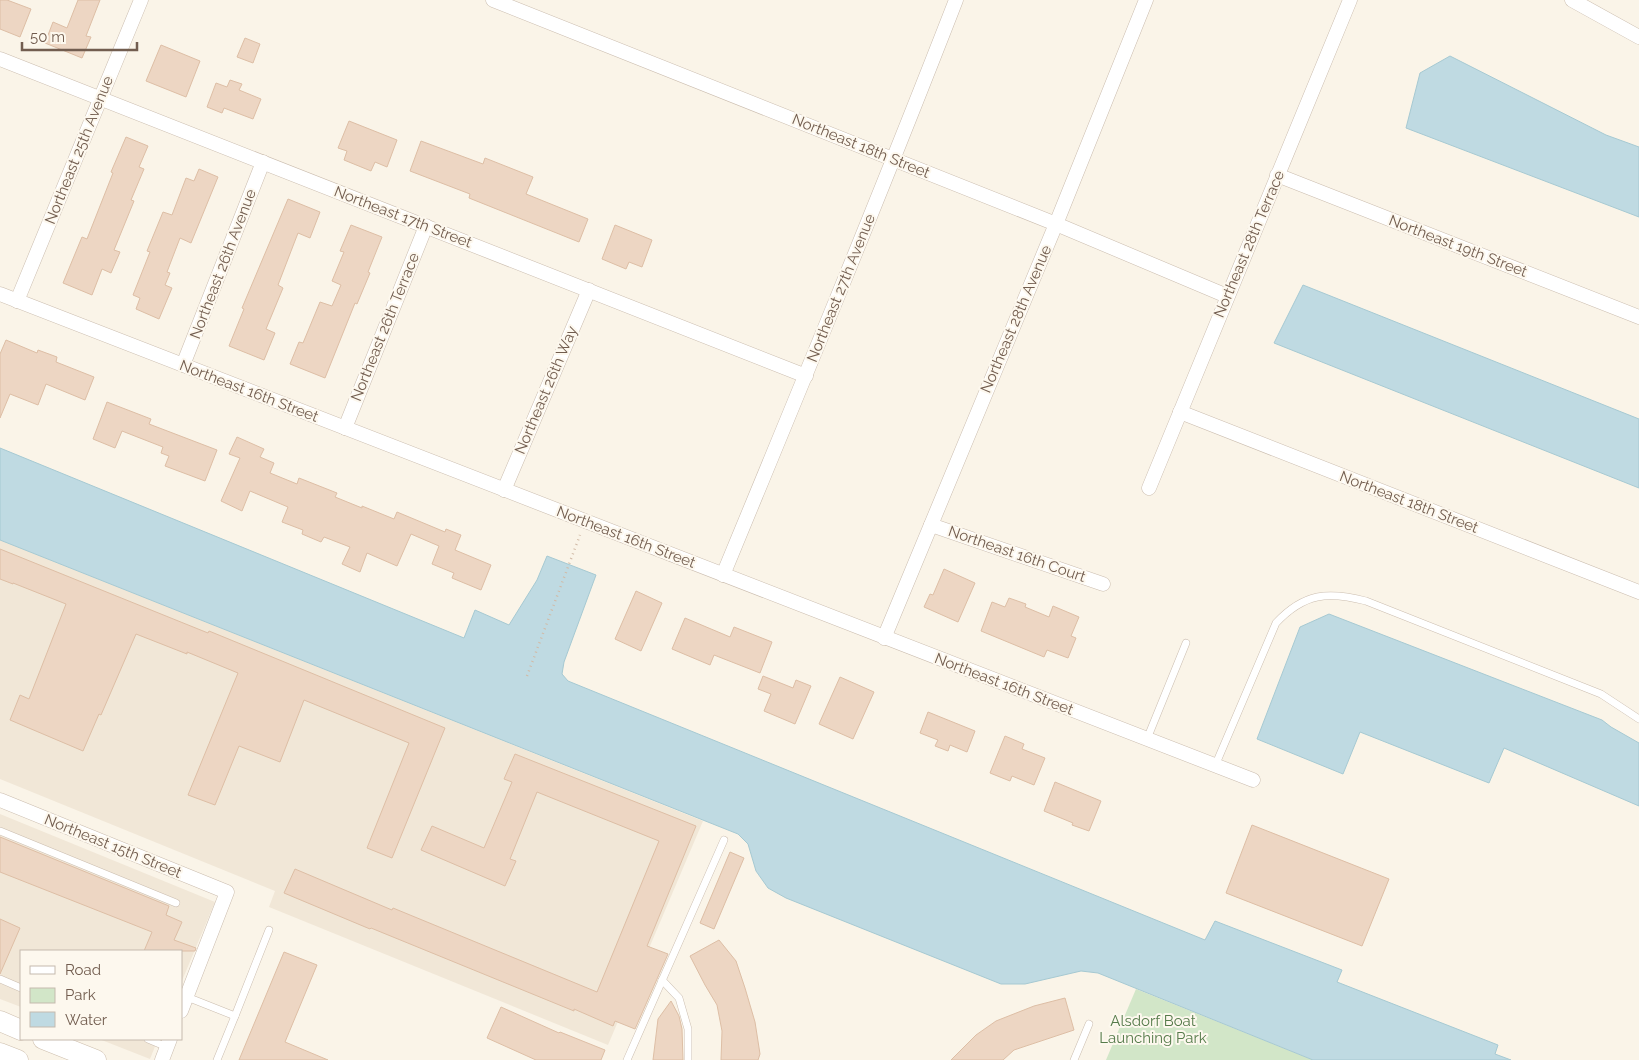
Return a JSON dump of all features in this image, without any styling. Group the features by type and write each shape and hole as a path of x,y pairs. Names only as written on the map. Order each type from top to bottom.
{"main road":[{"path":"0,1021 20,1030"},
{"path":"46,1040 96,1060"},
{"path":"0,1053 18,1060"}],"street":[{"name":"Northeast 25th Avenue","path":"17,300 141,0"},
{"name":"Northeast 18th Street","path":"492,0 1056,224 1227,296"},
{"name":"Northeast 27th Avenue","path":"723,575 894,159 956,0"},
{"name":"Northeast 28th Avenue","path":"884,638 1056,224 1146,0"},
{"name":"Northeast 28th Terrace","path":"1149,488 1350,0"},
{"path":"1572,0 1639,37"},
{"name":"Northeast 17th Street","path":"0,59 806,376"},
{"name":"Northeast 26th Avenue","path":"183,365 263,162"},
{"name":"Northeast 19th Street","path":"1278,175 1639,317"},
{"name":"Northeast 26th Terrace","path":"345,428 426,226"},
{"name":"Northeast 26th Way","path":"504,490 589,290"},
{"name":"Northeast 16th Street","path":"0,294 1252,780"},
{"name":"Northeast 18th Street","path":"1180,412 1639,592"},
{"name":"Northeast 16th Court","path":"931,525 1102,584"},
{"name":"Northeast 15th Street","path":"0,800 227,892 187,997"},
{"path":"182,1009 187,997"},
{"path":"162,1060 169,1043"}],"lane":[{"path":"1215,766 1276,623 1286,612 1306,600 1328,594 1366,601 1602,694 1639,719"},
{"path":"1147,739 1186,643"},
{"path":"0,831 176,903"},
{"path":"627,1060 724,840"},
{"path":"218,1060 269,930"},
{"path":"0,979 20,988"},
{"path":"662,980 679,998 688,1029 688,1060"},
{"path":"187,997 235,1016"},
{"path":"1074,1060 1089,1024"},
{"path":"153,1040 169,1043"}],"path":[{"path":"528,676 585,521"}],"shaded area":[{"path":"0,540 703,821 608,1045 269,907 275,891 0,779"},
{"path":"0,814 215,902 182,981 182,950 20,950 20,1007 0,999"},
{"path":"102,1040 158,1040 150,1059"}],"green space":[{"name":"Alsdorf Boat Launching Park","path":"1136,989 1313,1060 1106,1060"}],"water":[{"path":"1450,56 1606,135 1639,147 1639,217 1406,128 1420,73"},
{"path":"1303,285 1639,419 1639,488 1274,343"},
{"path":"0,448 464,638 475,610 509,625 537,580 547,556 596,575 564,662 562,674 568,681 1205,940 1215,921 1342,970 1337,982 1498,1045 1495,1054 1511,1060 1313,1060 1098,973 1081,971 1025,984 1001,984 786,898 768,888 756,871 748,844 738,834 0,540"},
{"path":"1329,614 1602,720 1639,743 1639,806 1504,748 1489,783 1360,732 1343,774 1257,739 1300,627"}],"building":[{"path":"0,0 7,0 31,9 20,37 0,29"},
{"path":"78,0 100,0 86,36 91,37 82,58 45,43 53,22 67,28"},
{"path":"245,38 260,44 253,63 237,57"},
{"path":"161,45 200,61 186,97 146,81"},
{"path":"230,80 242,84 239,90 261,99 253,119 224,108 222,113 207,107 216,83 227,87"},
{"path":"349,121 397,140 387,167 375,162 371,171 344,160 347,151 338,148"},
{"path":"126,137 148,146 139,167 144,169 131,200 134,201 114,250 120,252 111,273 102,269 92,295 63,283 82,237 87,239 113,173 111,172"},
{"path":"421,141 483,164 485,158 533,177 526,194 588,219 579,242 469,198 470,194 410,171"},
{"path":"199,169 218,177 191,243 180,238 167,272 170,273 165,285 172,288 159,319 136,309 140,298 133,295 150,252 147,251 163,212 172,215 186,178 194,181"},
{"path":"288,199 320,212 310,238 298,233 278,285 283,288 266,329 275,333 264,360 229,346 244,309 242,308"},
{"path":"351,225 382,237 368,272 370,273 357,304 355,303 325,378 290,364 299,342 303,343 320,302 332,306 341,285 332,281 344,252 340,251"},
{"path":"615,225 652,240 642,267 629,262 626,269 602,259"},
{"path":"6,340 37,353 38,350 57,357 56,362 94,377 85,400 46,384 38,405 10,394 0,418 0,354"},
{"path":"107,402 151,419 149,424 217,450 205,481 165,466 169,456 161,453 163,447 122,431 115,448 93,439"},
{"path":"237,437 264,449 260,457 274,463 270,473 297,484 299,478 337,493 335,497 394,519 397,512 445,532 446,529 461,535 455,550 491,565 481,590 452,578 454,573 432,564 439,546 411,534 397,566 367,553 360,572 342,564 350,547 324,537 321,542 302,534 303,530 282,522 288,507 250,491 242,511 221,501 240,458 229,454"},
{"path":"0,549 208,633 209,631 445,728 392,858 367,848 409,743 304,700 280,762 239,746 215,805 188,795 238,673 187,652 187,654 136,634 101,715 99,714 83,751 10,720 20,695 29,699 66,604 0,579"},
{"path":"944,569 975,583 958,622 924,607 930,594 933,595"},
{"path":"636,591 662,603 641,651 615,639"},
{"path":"1009,598 1026,604 1025,607 1049,617 1053,606 1079,617 1071,636 1076,638 1068,658 1047,650 1044,657 981,631 992,602 1005,607"},
{"path":"685,618 730,637 734,627 772,642 760,673 714,655 710,665 672,649"},
{"path":"763,676 793,688 796,680 811,686 795,724 764,711 771,694 758,689"},
{"path":"840,677 874,692 853,739 819,724"},
{"path":"928,712 975,731 967,752 950,745 948,751 935,746 938,740 920,733"},
{"path":"1005,736 1024,744 1022,749 1045,758 1034,785 1012,776 1010,781 990,773"},
{"path":"515,754 696,826 647,946 668,954 635,1029 615,1021 613,1026 574,1009 574,1011 284,893 295,869 597,992 659,841 537,792 510,859 516,861 505,886 421,850 432,826 484,848 512,782 504,779"},
{"path":"1055,782 1101,801 1089,831 1044,811"},
{"path":"1252,825 1389,879 1362,946 1226,893"},
{"path":"0,837 169,906 166,915 182,922 174,940 196,948 195,951 144,950 152,932 0,872"},
{"path":"730,852 744,858 714,929 700,923"},
{"path":"0,919 20,928 0,974"},
{"path":"719,940 736,961 745,988 755,1022 760,1054 758,1060 721,1060 722,1031 717,1005 690,956"},
{"path":"284,952 317,965 285,1042 328,1060 239,1060"},
{"path":"1065,998 1074,1030 1014,1050 1003,1060 951,1060 976,1035 996,1021 1034,1006"},
{"path":"671,1001 679,1016 682,1029 683,1060 653,1060 658,1019"},
{"path":"501,1007 559,1033 605,1050 601,1060 536,1060 487,1038"}]}
